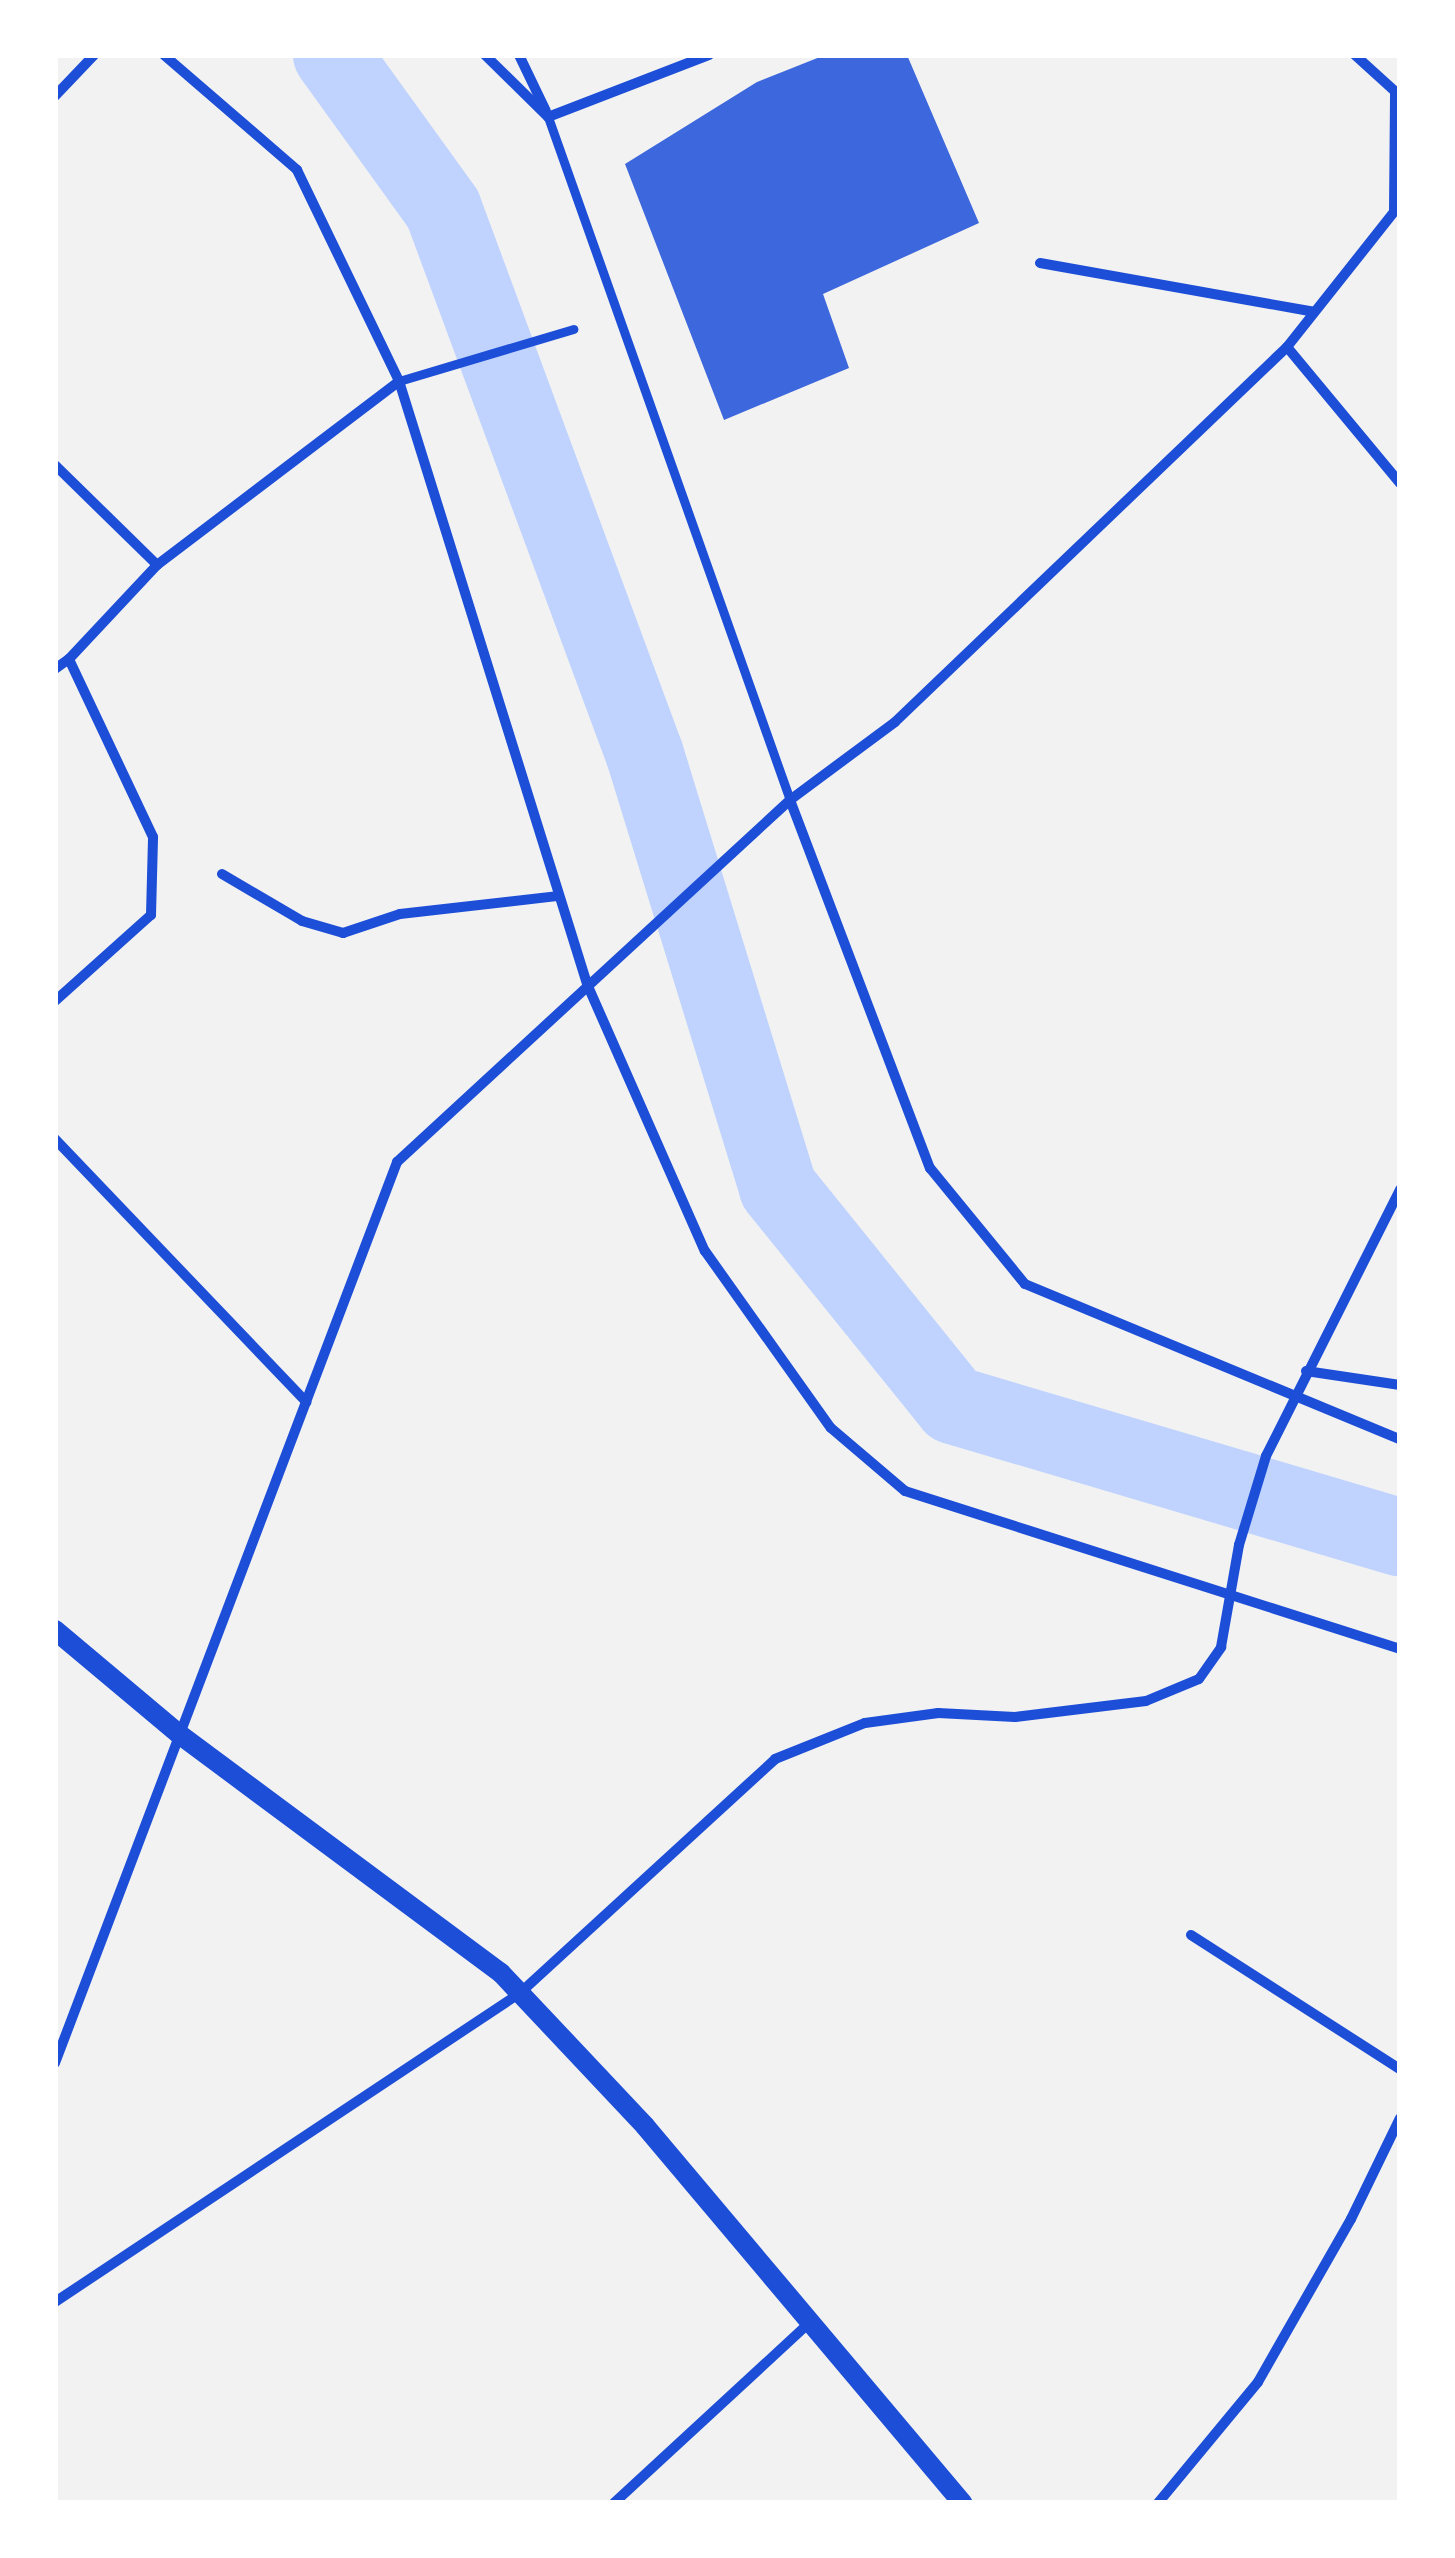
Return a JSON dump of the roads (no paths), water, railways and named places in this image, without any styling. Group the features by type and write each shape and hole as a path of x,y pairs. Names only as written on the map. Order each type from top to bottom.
{"main road":[{"path":"55,1630 179,1734 520,1993 645,2126 963,2503"}],"street":[{"path":"55,96 94,55"},
{"path":"164,55 297,170 398,381 586,984 706,1250 831,1428 906,1491 1234,1599 1400,1648"},
{"path":"485,55 548,117"},
{"path":"519,55 548,117 790,800 930,1168 1024,1284 1400,1438"},
{"path":"548,117 709,55"},
{"path":"55,2063 397,1162 790,800 896,722 1286,347 1394,212 1397,94 1355,55"},
{"path":"1040,263 1314,312"},
{"path":"55,668 70,659 157,565 398,381 573,329"},
{"path":"1286,347 1400,483"},
{"path":"55,466 157,565"},
{"path":"55,1000 151,916 153,837 70,659"},
{"path":"222,874 302,921 343,932 400,914 560,896"},
{"path":"55,1139 306,1402"},
{"path":"55,2302 520,1993 776,1759 865,1723 938,1714 1016,1716 1146,1701 1199,1679 1221,1647 1234,1599 1239,1545 1266,1456 1400,1189"},
{"path":"1306,1371 1400,1385"},
{"path":"1191,1935 1400,2069"},
{"path":"1158,2503 1258,2382 1351,2219 1400,2118"},
{"path":"614,2503 810,2322"}],"waterway":[{"path":"332,55 443,209 645,755 778,1188 953,1405 1400,1537"}]}
